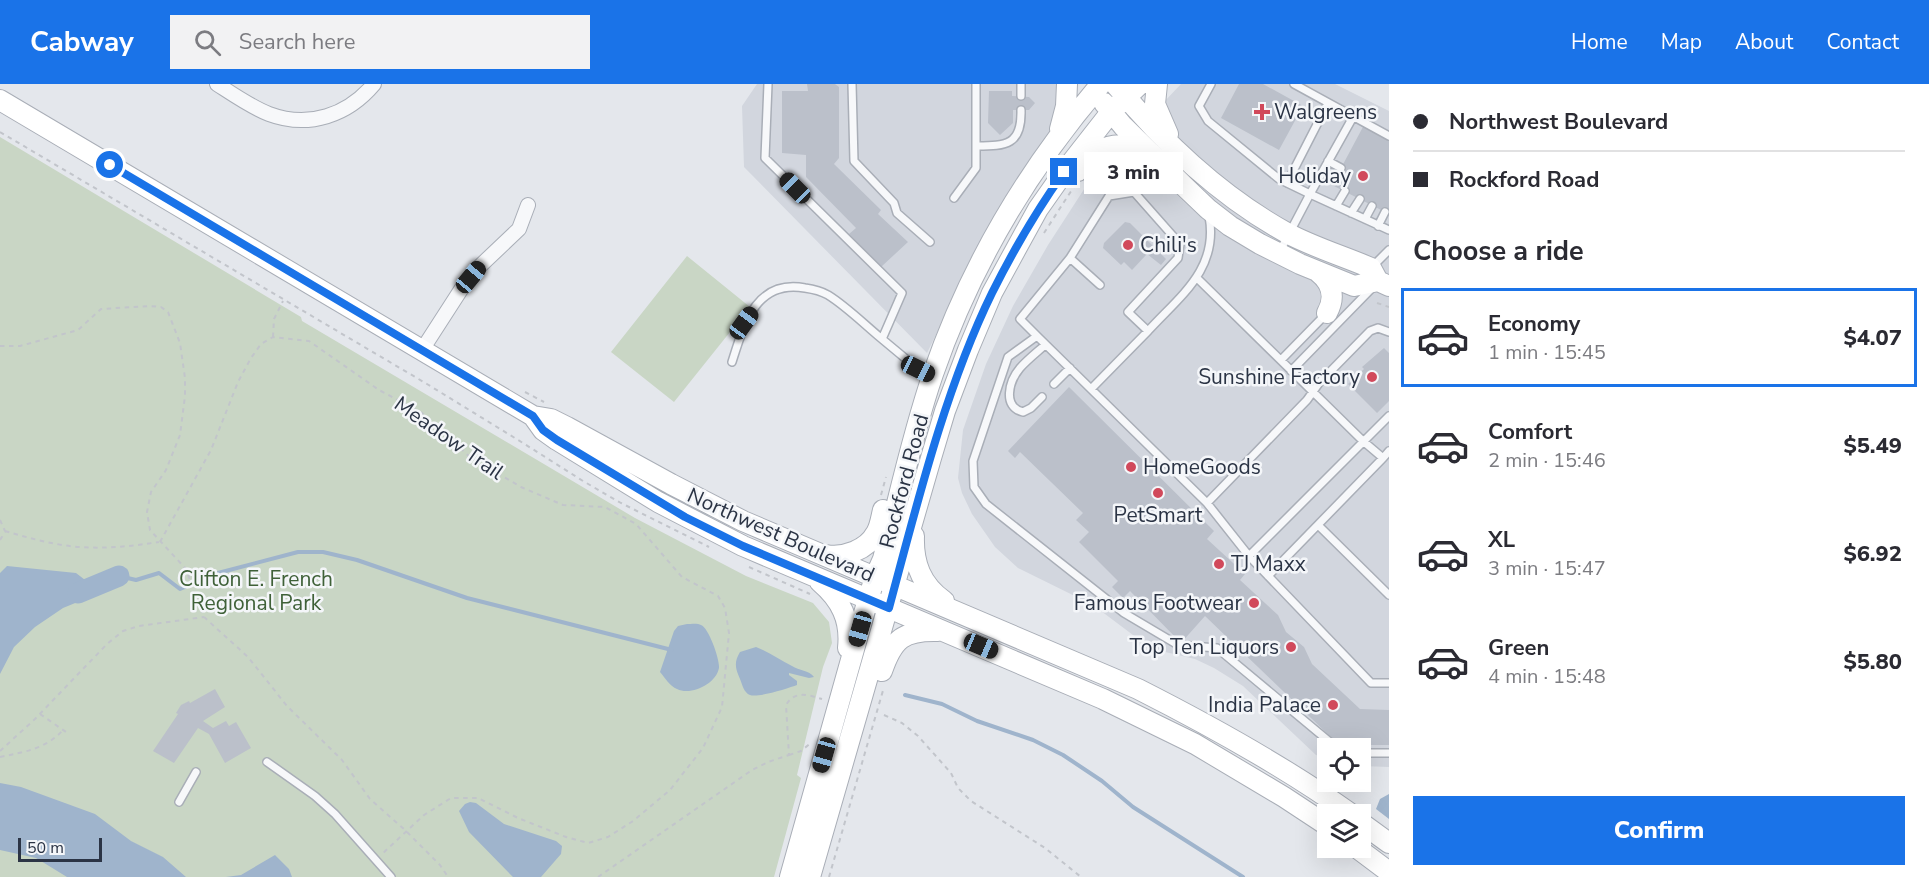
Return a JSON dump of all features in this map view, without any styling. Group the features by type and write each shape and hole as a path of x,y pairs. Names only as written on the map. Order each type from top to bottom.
{"main road":[{"path":"1058,136 1066,106 1067,84"},
{"path":"1157,84 1154,97 1156,112 1174,147"},
{"path":"1094,87 1111,111 1153,156 1208,209 1230,226 1350,290 1380,278"},
{"name":"Rockford Road","path":"790,877 868,599 883,560 933,376 954,318 978,266 1022,190 1094,87"},
{"path":"1126,88 1174,147 1225,194 1288,233 1380,278"},
{"name":"Rockford Road","path":"810,877 945,411 964,358 992,293 1038,209 1126,88"},
{"name":"Northwest Boulevard","path":"0,100 533,416 559,423 716,508 1138,689 1275,764 1336,804"},
{"path":"1038,209 1056,198 1090,156 1103,148 1127,145 1153,156"},
{"path":"1318,272 1327,280 1332,291 1334,306"},
{"name":"Northwest Boulevard","path":"533,416 543,430 557,440 658,502 743,546 1150,721 1239,770 1317,819"},
{"path":"820,554 833,556 849,554 865,546 876,534 901,454 914,441"},
{"path":"916,514 914,546 920,573 934,594 960,614"},
{"path":"814,576 834,595 845,615 848,625 849,667"},
{"path":"854,729 868,717 888,652 895,643 903,636 916,631 944,631"},
{"path":"1371,830 1389,843"},
{"path":"1370,858 1389,872"}],"street":[{"path":"217,84 270,115 290,120 326,118 344,111 374,84"},
{"path":"422,350 462,288 479,267 519,229 528,205"}],"lane":[{"path":"768,84 765,158 902,294 882,339"},
{"path":"852,84 854,161 894,203 897,213 930,242"},
{"path":"954,198 976,168 976,84"},
{"path":"1021,84 1021,96"},
{"path":"1211,84 1199,106 1208,121 1279,179 1388,228"},
{"path":"1294,84 1389,136"},
{"path":"1287,183 1328,103"},
{"path":"977,146 1002,146 1014,139 1020,128 1021,110"},
{"path":"1279,254 1288,233 1353,117"},
{"path":"1328,161 1341,168"},
{"path":"1336,206 1345,191"},
{"path":"1148,331 1128,312 1178,258 1180,244 1134,192 1109,196 1070,258 1020,319 1207,502 1249,556 1371,682 1389,683"},
{"path":"1351,213 1360,199"},
{"path":"1365,219 1372,206"},
{"path":"1091,389 1197,279 1210,246 1212,229 1208,209"},
{"path":"1378,225 1385,212"},
{"path":"1291,371 1380,278 1389,250"},
{"path":"1070,258 1100,285"},
{"path":"1197,279 1383,458"},
{"path":"732,362 744,323 764,296 780,287 795,286 827,294 918,369 933,376"},
{"path":"1281,360 1334,306"},
{"path":"1207,502 1307,400 1319,383 1370,331 1378,328 1389,332"},
{"path":"1036,336 1008,357 973,461 974,487 986,504 1124,613 1178,645 1217,648 1325,738"},
{"path":"1042,397 1031,408 1023,412 1016,410 1012,405 1009,390 1018,370 1045,345"},
{"path":"1054,384 1070,368"},
{"path":"1249,556 1389,416"},
{"path":"1268,576 1389,451"},
{"path":"1318,525 1389,594"},
{"path":"1371,753 1389,753"},
{"path":"267,762 315,796 352,831 391,877"},
{"path":"178,802 196,772"}],"path":[{"path":"0,132 427,384 583,481 710,548"},
{"path":"1043,234 1077,182"},
{"path":"160,542 211,450 238,382 261,344 273,337 274,319 283,301"},
{"path":"1377,303 1389,307"},
{"path":"0,346 20,346 78,330 101,309 150,306 161,307 168,312 180,343 185,396 180,435 166,470 151,492 147,512 150,530 186,568 204,617 248,657 287,706 342,760 370,799 405,830 440,865 448,877"},
{"name":"Meadow Trail","path":"273,337 309,341 379,390 422,413 471,458 521,487 564,505 605,507 636,524 682,577 718,596 725,608 729,633 722,707 703,748 670,790 633,821 608,837 588,843 518,818 478,798 451,798 424,814 376,860"},
{"path":"0,519 5,531"},
{"path":"5,531 41,541 78,547 128,547 160,542"},
{"path":"0,540 5,531"},
{"path":"747,566 813,596"},
{"path":"0,751 40,714 107,644 123,631 139,626 204,617"},
{"path":"829,877 886,680"},
{"path":"598,877 752,770 789,755 786,705 792,697 797,695 822,699"},
{"path":"40,714 66,732"},
{"path":"884,715 903,723 918,736 951,773 958,788 971,801 1046,848 1081,877"},
{"path":"0,757 44,746 63,730"}],"shaded area":[{"path":"757,84 1061,84 1059,119 1007,197 927,353 744,167 742,106"},
{"path":"1181,84 1335,84 1389,111 1389,767 1371,766 1371,738 1317,738 1316,755 1243,686 1195,659 1161,651 1141,641 1093,605 1018,568 995,547 972,514 958,478 963,430 986,364 1013,306 1048,245 1090,180"}],"green space":[{"name":"Clifton E. French Regional Park","path":"0,137 301,317 302,321 635,518 746,576 813,603 829,622 832,643 823,667 797,775 801,778 774,877 0,877"},
{"path":"687,256 750,307 674,402 611,352"}],"water":[{"path":"7,566 76,573 89,583 100,580 107,590 63,608 35,627 14,647 0,674 0,573"},
{"path":"698,624 704,627 718,658 719,668 708,684 696,690 683,691 674,688 660,672 674,631 678,626"},
{"path":"756,647 814,677 789,673 797,681 797,685 766,694 754,696 748,694 738,675 736,662 740,652"},
{"path":"0,783 21,787 95,814 131,841 163,857 186,877 67,877 36,858 0,850"},
{"path":"1389,794 1389,819 1376,809 1380,799"},
{"path":"470,802 476,803 504,824 556,841 562,846 561,854 541,877 513,877 469,832 459,811"},
{"path":"275,855 289,869 292,877 226,877 241,875"}],"building":[{"path":"807,84 835,84 839,87 839,158 834,164 881,210 878,214 908,242 881,267 849,234 856,228 806,177 806,155 782,153 782,91 808,91"},
{"name":"Walgreens","path":"1239,84 1263,84 1303,106 1279,150 1221,118"},
{"path":"989,91 1012,91 1012,96 1029,97 1035,103 1029,110 1013,110 1013,123 1000,135 988,123"},
{"name":"Holiday","path":"1364,125 1389,138 1389,214 1332,185"},
{"name":"Chili's","path":"1125,222 1130,223 1166,259 1161,265 1147,254 1132,270 1124,262 1121,265 1103,248 1104,243"},
{"name":"Sunshine Factory","path":"1384,348 1389,353 1389,401 1377,413 1348,384 1364,369 1362,367"},
{"path":"1069,387 1214,531 1207,539 1245,574 1240,580 1278,615 1286,632 1304,647 1312,664 1360,709 1389,710 1389,745 1371,745 1371,738 1332,738 1205,616 1181,643 1130,591 1123,598 1112,587 1118,581 1079,542 1089,532 1076,520 1083,513 1020,452 1015,458 1008,451"},
{"path":"215,689 225,707 203,721 213,728 226,721 229,726 236,722 251,748 225,763 209,734 198,728 174,763 153,751 178,714 176,713 181,705 189,701 190,703"}],"waterway":[{"path":"196,582 218,573 298,552 323,552 357,560 467,598 672,650"},
{"path":"119,576 136,580 159,573 180,589 185,587"},
{"path":"78,593 119,576"},
{"path":"905,695 942,704 977,721 1033,740 1063,755 1102,781 1133,807 1243,877"}],"place":[{"name":"Walgreens","path":"1262,112"},
{"name":"Holiday","path":"1363,176"},
{"name":"Chili's","path":"1128,245"},
{"name":"Sunshine Factory","path":"1372,377"},
{"name":"HomeGoods","path":"1131,467"},
{"name":"PetSmart","path":"1158,493"},
{"name":"TJ Maxx","path":"1219,564"},
{"name":"Famous Footwear","path":"1254,603"},
{"name":"Top Ten Liquors","path":"1291,647"},
{"name":"India Palace","path":"1333,705"}],"route":[{"path":"110,165 533,416 543,430 557,440 658,502 743,546 889,608 957,376 998,281 1038,209 1064,172"}]}
